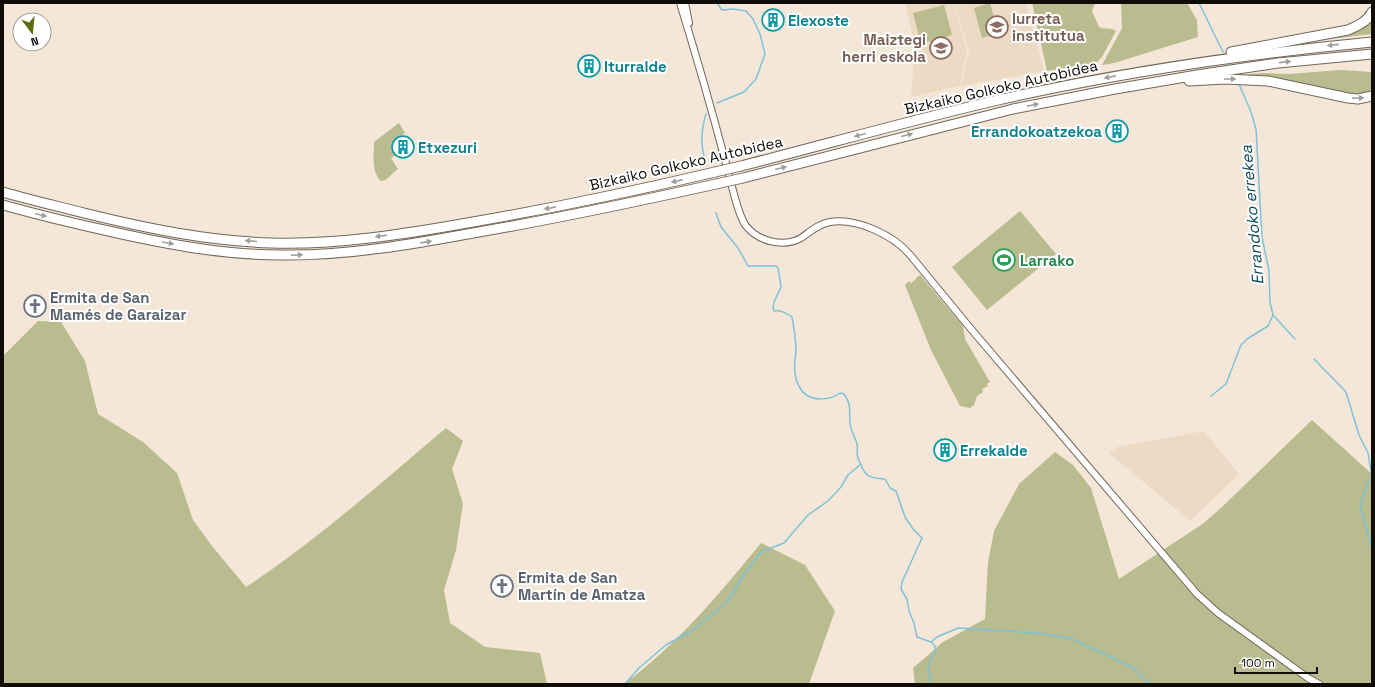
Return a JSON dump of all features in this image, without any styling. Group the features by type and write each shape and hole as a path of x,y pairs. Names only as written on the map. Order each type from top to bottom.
{"highway":[{"path":"1148,71 1156,66 1348,30 1360,25 1372,12"},
{"name":"Bizkaiko Golkoko Autobidea","path":"3,192 137,226 207,238 271,243 352,240 433,229 510,216 633,191 741,166 970,107 1072,85 1236,57 1372,42"},
{"name":"Bizkaiko Golkoko Autobidea","path":"3,205 147,240 236,253 289,255 354,252 439,240 527,224 716,184 1012,109 1163,81 1278,63 1372,54"},
{"path":"1163,81 1181,82 1225,79 1268,81 1348,98 1358,99 1372,96"}],"street":[{"path":"680,3 734,193 742,219 746,226 761,238 772,242 782,243 792,242 819,226 829,222 840,222 866,227 891,238 900,244 971,330 1197,594 1218,613 1308,678 1319,684"},
{"path":"684,3 687,26"},
{"path":"684,3 692,42"}],"shaded area":[{"name":"Maiztegi herri eskola","path":"905,3 953,3 967,51 960,86 911,97 915,45"},
{"name":"Iurreta institutua","path":"954,3 1026,3 1044,71 961,86 969,51"},
{"path":"1204,431 1239,474 1190,521 1109,453 1117,447"}],"green space":[{"path":"990,3 998,33 982,38 974,8"},
{"path":"1032,3 1095,3 1092,11 1099,27 1116,31 1102,57 1096,63 1047,71"},
{"path":"1121,3 1187,3 1197,20 1198,37 1114,63 1102,65 1122,28"},
{"path":"944,5 952,35 921,44 913,13"},
{"path":"1372,21 1372,34 1289,44 1357,30 1368,25"},
{"path":"1340,70 1372,72 1372,92 1363,95 1349,94 1232,76 1262,73 1289,74"},
{"path":"399,123 405,133 393,141 400,152 391,158 398,169 381,181 374,168 374,142"},
{"name":"Larrako","path":"1020,211 1056,254 987,310 952,267"},
{"path":"920,275 963,326 965,339 990,382 987,384 988,386 982,389 983,392 977,396 974,405 970,408 960,406 931,350 905,285 909,281 911,283"},
{"path":"38,321 61,322 85,361 98,414 143,442 177,473 193,520 212,546 246,587 323,531 446,428 463,441 452,469 463,504 456,550 444,590 450,623 485,647 540,653 547,684 3,684 3,356"},
{"path":"1312,420 1372,474 1372,684 915,684 913,668 943,642 985,619 988,562 994,531 1019,484 1055,452 1073,465 1091,488 1119,579 1204,523"},
{"path":"761,543 805,565 835,611 809,684 624,684 680,636 714,599"}],"waterway":[{"path":"717,3 722,10 733,9 746,11 753,19 760,34 765,54 756,79 744,92 717,103"},
{"name":"Errandoko errekea","path":"1199,3 1223,52"},
{"name":"Errandoko errekea","path":"1239,84 1251,112 1256,129 1262,238 1269,270 1270,302 1273,315 1295,339"},
{"path":"706,114 702,138 706,162"},
{"path":"716,213 721,227 738,248 748,266 776,266 778,268 781,287 774,302 773,309 774,311 783,312 792,317 796,347 795,374 799,386 802,391 812,398 825,399 840,393 844,394 849,405 852,432 857,445 858,458 865,473 876,478 885,479 890,488 896,491 905,517 913,529 922,538 902,582 901,589 907,599 917,637 931,642 935,646 935,653 928,667 931,684"},
{"path":"1211,396 1226,384 1241,345 1247,339 1268,326 1273,315"},
{"name":"Errandoko errekea","path":"1314,359 1346,392 1359,435 1368,453 1372,476"},
{"path":"625,684 639,668 666,645 694,629 728,601 744,574 761,552 784,543 808,515 828,501 841,487 848,475 861,464"},
{"name":"Errandoko errekea","path":"1372,478 1368,482 1360,505 1372,549"},
{"path":"931,642 937,637 958,628 1036,633 1070,638 1134,668 1150,684"}],"place":[{"name":"Elexoste","path":"773,20"},
{"name":"Iurreta institutua","path":"997,27"},
{"name":"Maiztegi herri eskola","path":"941,48"},
{"name":"Iturralde","path":"589,66"},
{"name":"Errandokoatzekoa","path":"1117,131"},
{"name":"Etxezuri","path":"403,147"},
{"name":"Larrako","path":"1004,260"},
{"name":"Ermita de San Mamés de Garaizar","path":"35,306"},
{"name":"Errekalde","path":"945,450"},
{"name":"Ermita de San Martín de Amatza","path":"502,586"}]}
